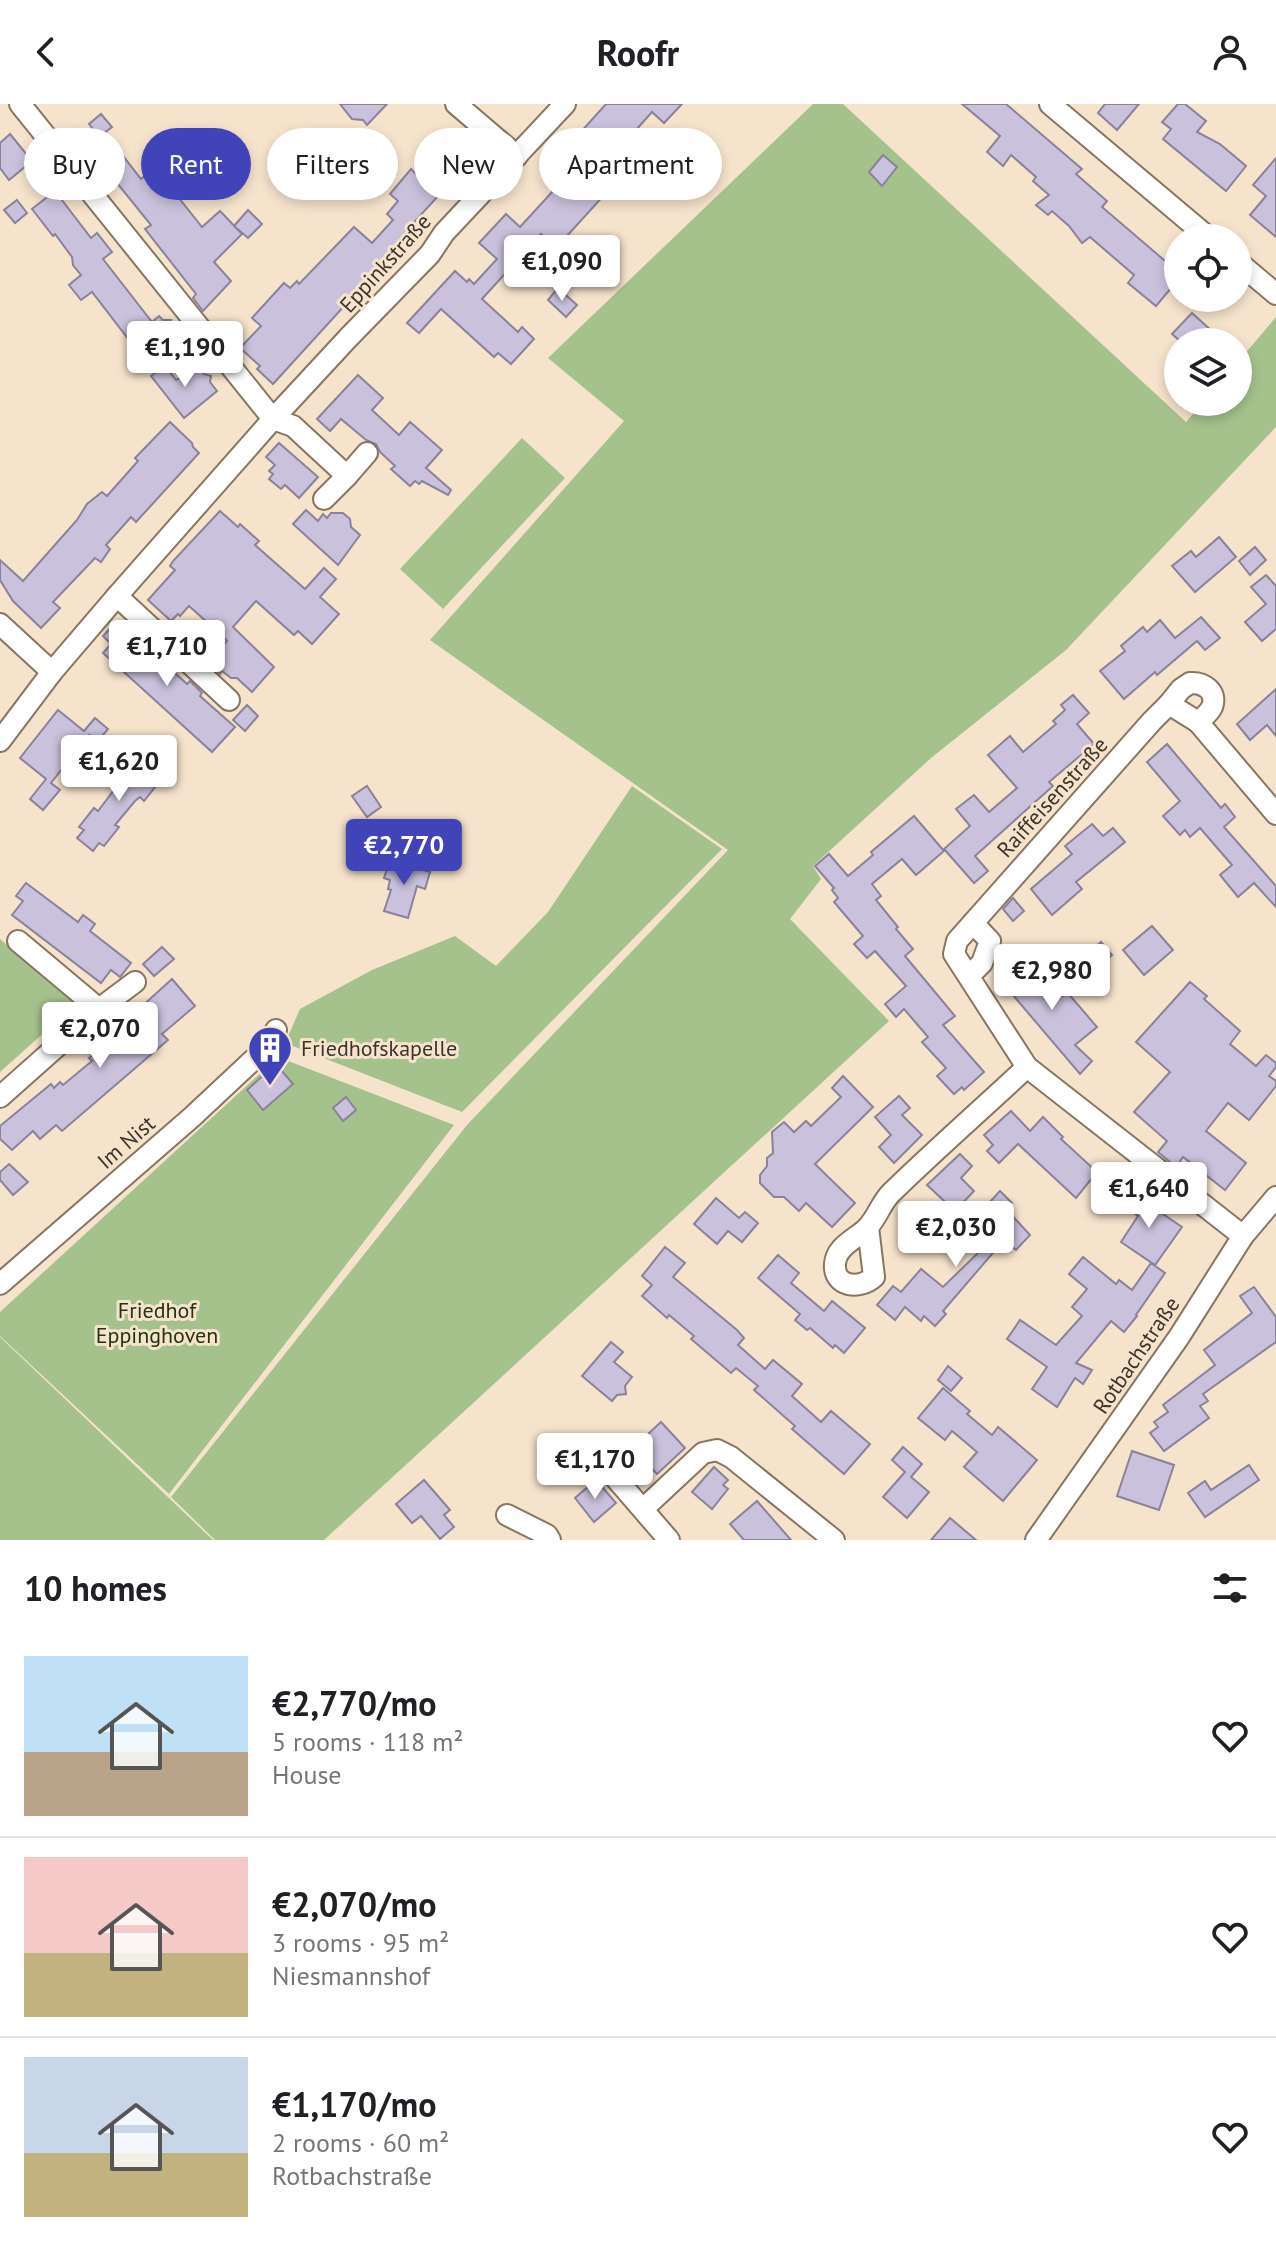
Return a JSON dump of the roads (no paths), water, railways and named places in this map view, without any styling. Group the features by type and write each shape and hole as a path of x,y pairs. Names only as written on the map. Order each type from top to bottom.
{"street":[{"path":"20,104 273,419 293,426 347,476"},
{"path":"456,104 484,128"},
{"name":"Eppinkstraße","path":"523,150 565,104"},
{"path":"1050,104 1192,224"},
{"name":"Eppinkstraße","path":"0,741 52,672 117,596 273,419 430,254 444,233 475,200"},
{"path":"1252,274 1276,294"},
{"path":"324,499 367,453"},
{"path":"117,596 229,700"},
{"path":"0,624 52,672"},
{"path":"186,660 210,636"},
{"name":"Raiffeisenstraße","path":"1198,722 1209,712 1213,703 1211,693 1205,685 1185,685 973,923 990,941 982,963 969,976 1027,1067 1243,1236"},
{"path":"1169,704 1198,722 1276,814"},
{"path":"18,941 99,1009"},
{"path":"0,1097 99,1009 135,982"},
{"name":"Im Nist","path":"0,1284 192,1117 269,1045 276,1030"},
{"path":"868,1227 888,1196 1027,1067"},
{"name":"Rotbachstraße","path":"1036,1540 1179,1337 1243,1236 1276,1197"},
{"path":"643,1509 703,1453 717,1450 731,1457 834,1540"},
{"path":"606,1467 669,1540"},
{"path":"507,1515 547,1535 550,1540"}],"place":[{"name":"Friedhofskapelle","path":"270,1087"}],"park label":[{"name":"Friedhof Eppinghoven","path":"157,1322"}]}
